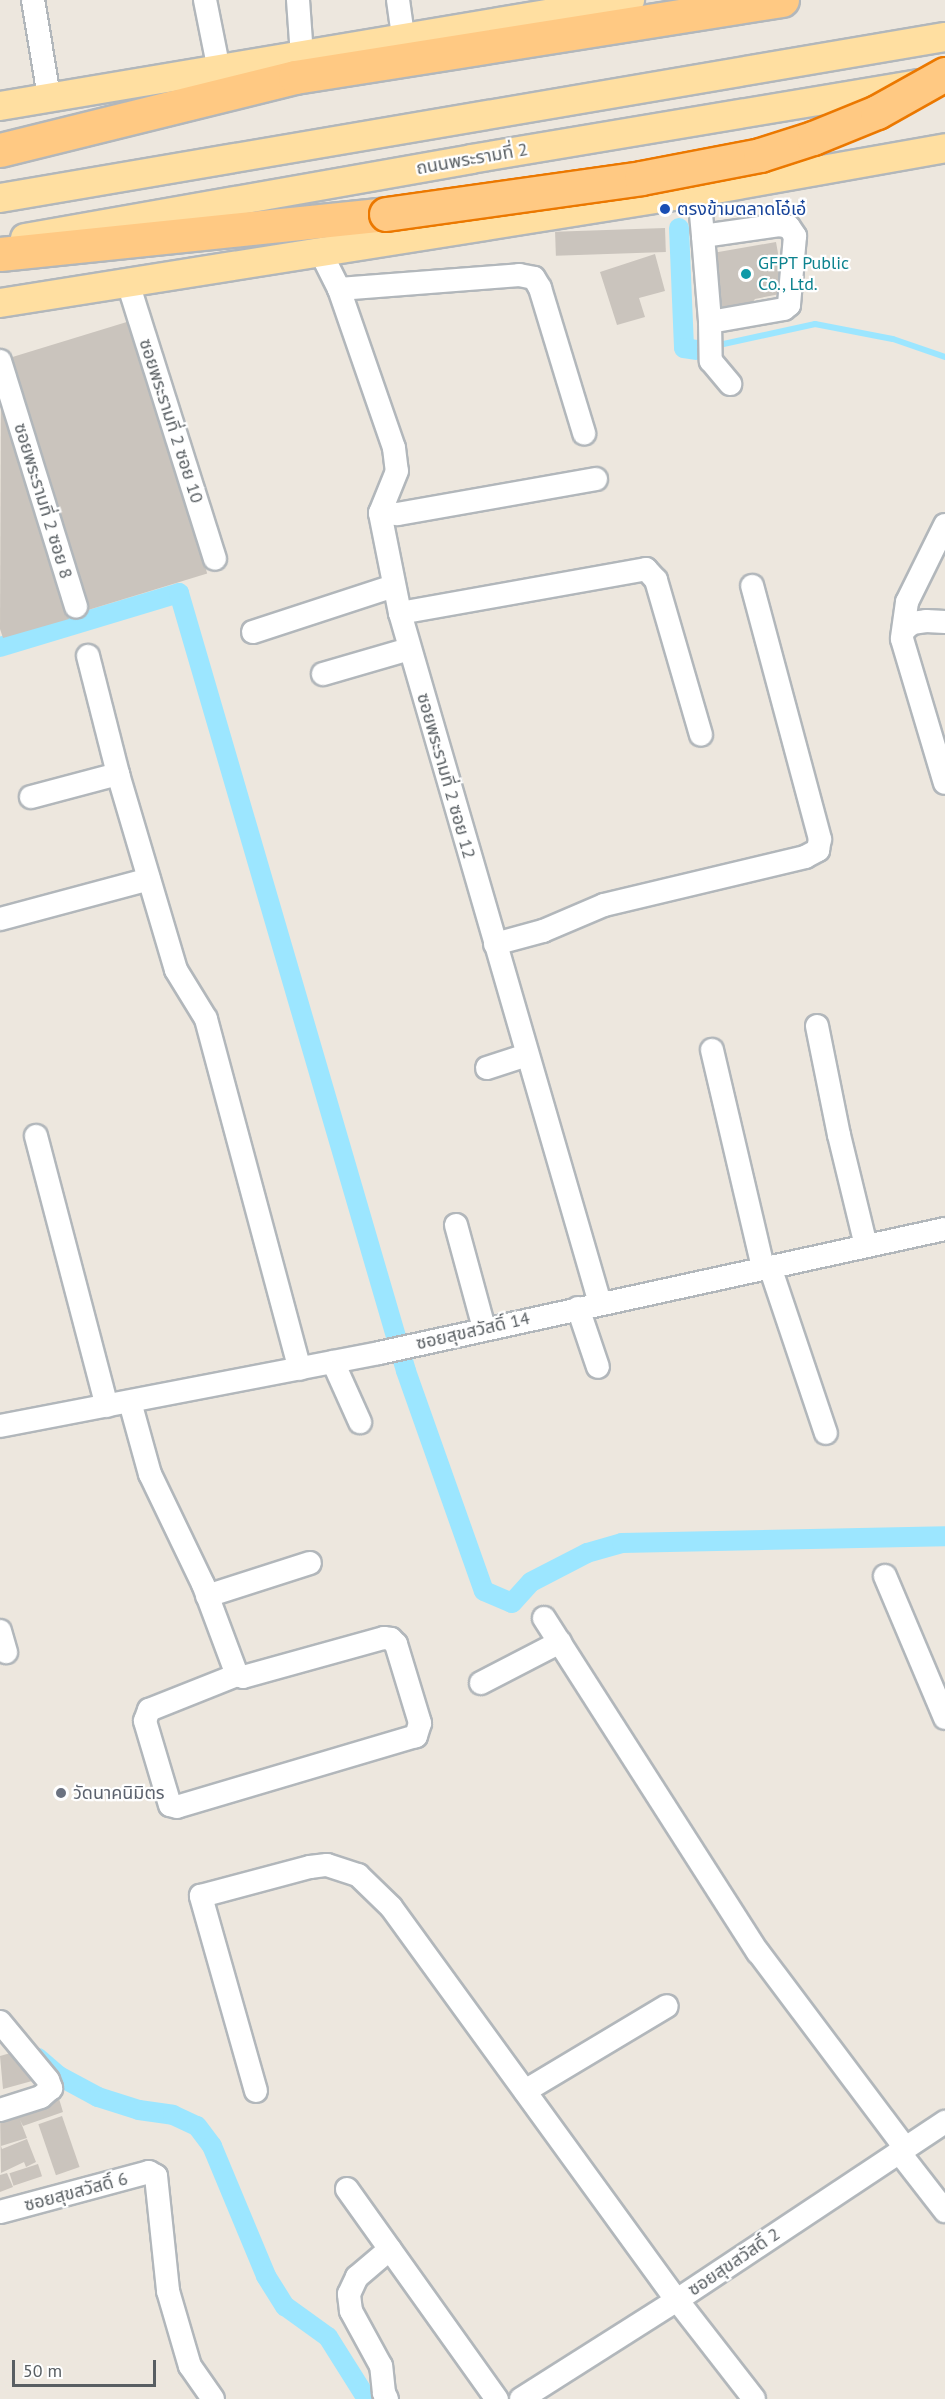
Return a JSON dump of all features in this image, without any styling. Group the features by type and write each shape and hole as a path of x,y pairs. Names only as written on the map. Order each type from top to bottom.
{"highway":[{"path":"0,129 298,66 460,50 783,0"},
{"path":"0,150 298,66"},
{"path":"0,254 386,214 641,178 760,155 813,138 877,112 945,74"}],"main road":[{"path":"0,106 219,70 298,66 403,38 577,4 630,0"},
{"path":"0,198 943,36"},
{"name":"ถนนพระรามที่ 2","path":"0,242 471,159 945,80"},
{"path":"0,303 699,192 945,148"}],"street":[{"path":"33,0 49,97"},
{"path":"205,0 219,70"},
{"path":"298,0 298,66"},
{"path":"398,0 403,38"},
{"path":"699,192 711,328 711,361 730,384"},
{"path":"703,236 779,225 789,227 795,236 789,305 784,309 711,328"},
{"path":"321,253 339,289 394,448 397,471 380,513 398,514 597,479"},
{"path":"339,289 519,275 534,278 540,288 584,433"},
{"name":"ซอยพระรามที่ 2 ซอย 10","path":"128,283 215,559"},
{"name":"ซอยพระรามที่ 2 ซอย 8","path":"0,361 76,607"},
{"name":"ซอยพระรามที่ 2 ซอย 12","path":"380,513 409,650 600,1303"},
{"path":"945,525 907,602 903,639 945,783"},
{"path":"400,613 646,569 656,580 701,735"},
{"path":"253,632 394,586"},
{"path":"495,944 543,931 604,905 805,857 818,850 820,839 752,586"},
{"path":"904,630 919,622 945,622"},
{"path":"323,674 409,650"},
{"path":"88,656 118,774 176,970 206,1020 300,1369"},
{"path":"31,797 118,774"},
{"path":"0,919 148,879"},
{"path":"817,1026 839,1135 866,1246"},
{"path":"712,1050 766,1267 826,1433"},
{"path":"487,1068 527,1055"},
{"path":"36,1136 107,1406"},
{"path":"456,1224 484,1328"},
{"name":"ซอยสุขสวัสดิ์ 14","path":"0,1426 379,1353 424,1341 945,1229"},
{"path":"578,1308 598,1367"},
{"path":"333,1362 360,1422"},
{"path":"130,1402 150,1474 207,1596 237,1676"},
{"path":"207,1596 310,1563"},
{"path":"885,1576 945,1718"},
{"path":"544,1618 758,1952 945,2211"},
{"path":"384,1638 392,1639 396,1644 420,1723 416,1736 177,1807 170,1805 145,1721 148,1710 237,1676 243,1677 384,1638"},
{"path":"481,1683 560,1642"},
{"path":"255,2091 201,1896 310,1867 327,1866 358,1875 391,1907 677,2300 754,2399"},
{"path":"525,2091 667,2006"},
{"path":"0,2022 48,2080 51,2088 41,2097 0,2110"},
{"name":"ซอยสุขสวัสดิ์ 2","path":"521,2399 677,2300 945,2122"},
{"name":"ซอยสุขสวัสดิ์ 6","path":"0,2212 153,2173 156,2176 168,2291 190,2366 213,2399"},
{"path":"347,2189 497,2399"},
{"path":"387,2399 384,2393 381,2366 351,2311 349,2294 357,2277 390,2249"}],"building":[{"path":"665,228 666,252 556,256 555,232"},
{"name":"GFPT Public Co., Ltd.","path":"776,242 785,293 755,299 747,310 720,315 707,254"},
{"path":"655,254 665,291 639,298 645,317 617,325 600,272"},
{"path":"130,321 207,573 85,611 8,358"},
{"path":"1,402 69,619 3,638 0,629"},
{"path":"21,2050 43,2078 3,2089 0,2056"},
{"path":"57,2092 63,2112 23,2126 20,2120 27,2138 1,2146 2,2149 27,2139 36,2162 26,2167 24,2162 1,2173 0,2110"},
{"path":"62,2116 80,2167 56,2175 38,2124"},
{"path":"38,2164 42,2176 13,2186 9,2173"},
{"path":"7,2173 13,2187 0,2192 0,2175"}],"waterway":[{"path":"679,228 684,348 696,350"},
{"path":"696,350 815,324 893,339 945,357"},
{"path":"0,647 179,593 406,1371 484,1591 512,1603 531,1582 587,1553 622,1543 945,1536"},
{"path":"38,2058 59,2076 98,2097 139,2110 173,2115 197,2126 212,2146 266,2276 285,2306 328,2337 367,2399"}],"place":[{"name":"ตรงข้ามตลาดโอ๋เอ๋","path":"665,209"},
{"name":"GFPT Public Co., Ltd.","path":"746,274"},
{"name":"วัดนาคนิมิตร","path":"61,1793"}]}
